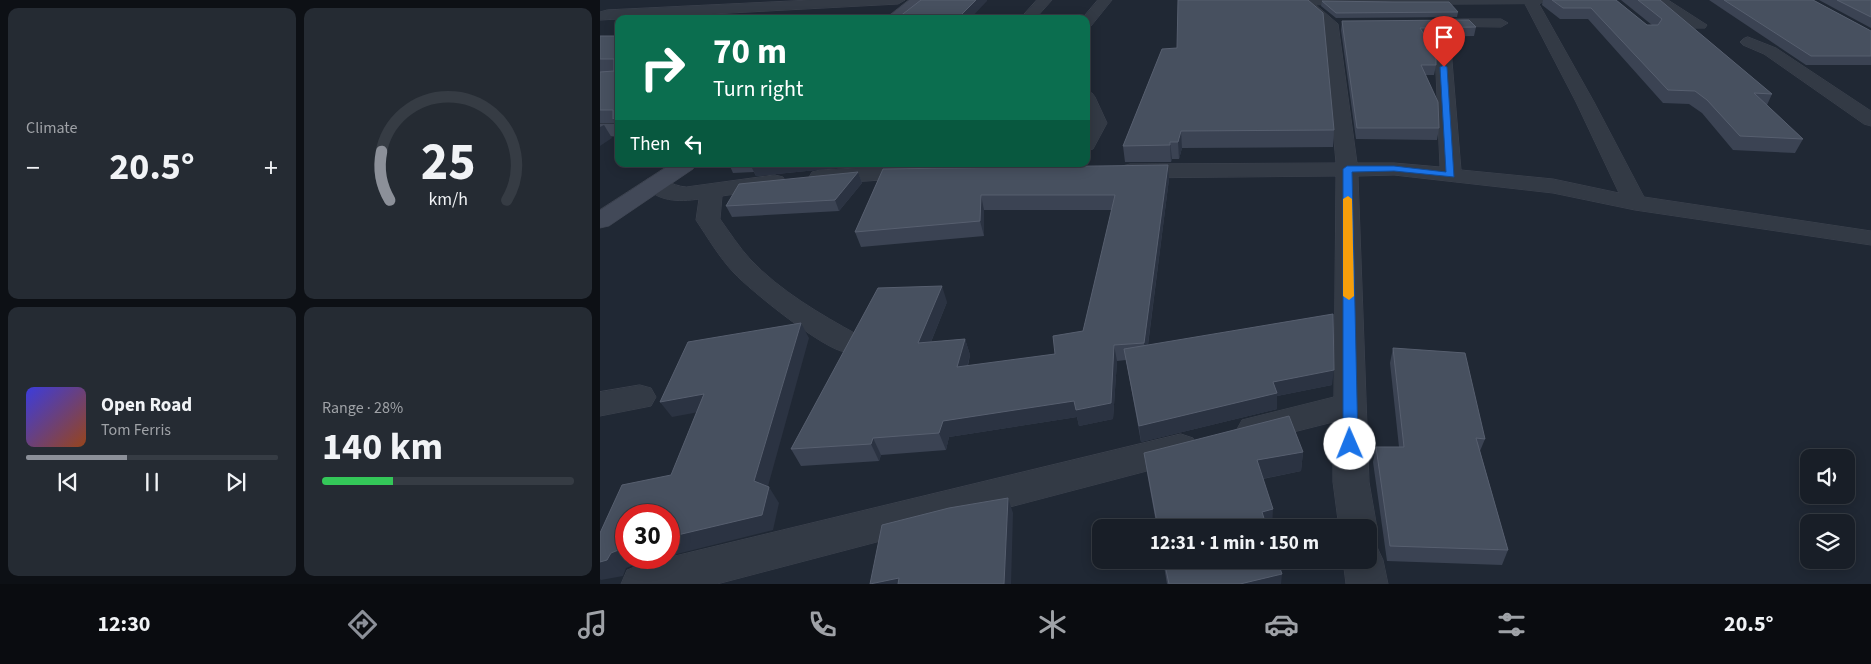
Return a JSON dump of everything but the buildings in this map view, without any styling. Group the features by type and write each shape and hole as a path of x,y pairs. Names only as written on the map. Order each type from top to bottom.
{"street":[{"path":"600,16 607,14 898,0"},
{"path":"897,15 918,0"},
{"path":"1031,15 1046,0"},
{"path":"1090,17 1105,0"},
{"path":"1302,0 1540,0"},
{"path":"1302,0 1331,24 1350,24"},
{"path":"1530,0 1585,102 1635,203"},
{"path":"1658,0 1700,25"},
{"path":"1416,24 1501,23"},
{"path":"1331,24 1347,169 1351,482 1357,519"},
{"path":"1748,42 1770,51 1871,120"},
{"path":"1442,49 1451,175"},
{"path":"1090,106 1097,123 1090,137"},
{"path":"600,130 615,130"},
{"path":"600,221 680,167"},
{"path":"654,184 666,192 686,194 896,168 941,172"},
{"path":"1113,171 1394,169 1553,186 1635,203 1871,238"},
{"path":"711,191 708,220 742,265 768,291 822,328 847,342"},
{"path":"600,404 640,397"},
{"path":"642,584 1350,405"},
{"path":"1364,569 1367,584"}],"slow traffic":[{"path":"1348,199 1349,296"}],"route":[{"path":"1350,444 1347,169 1394,169 1451,175 1444,67"}]}
